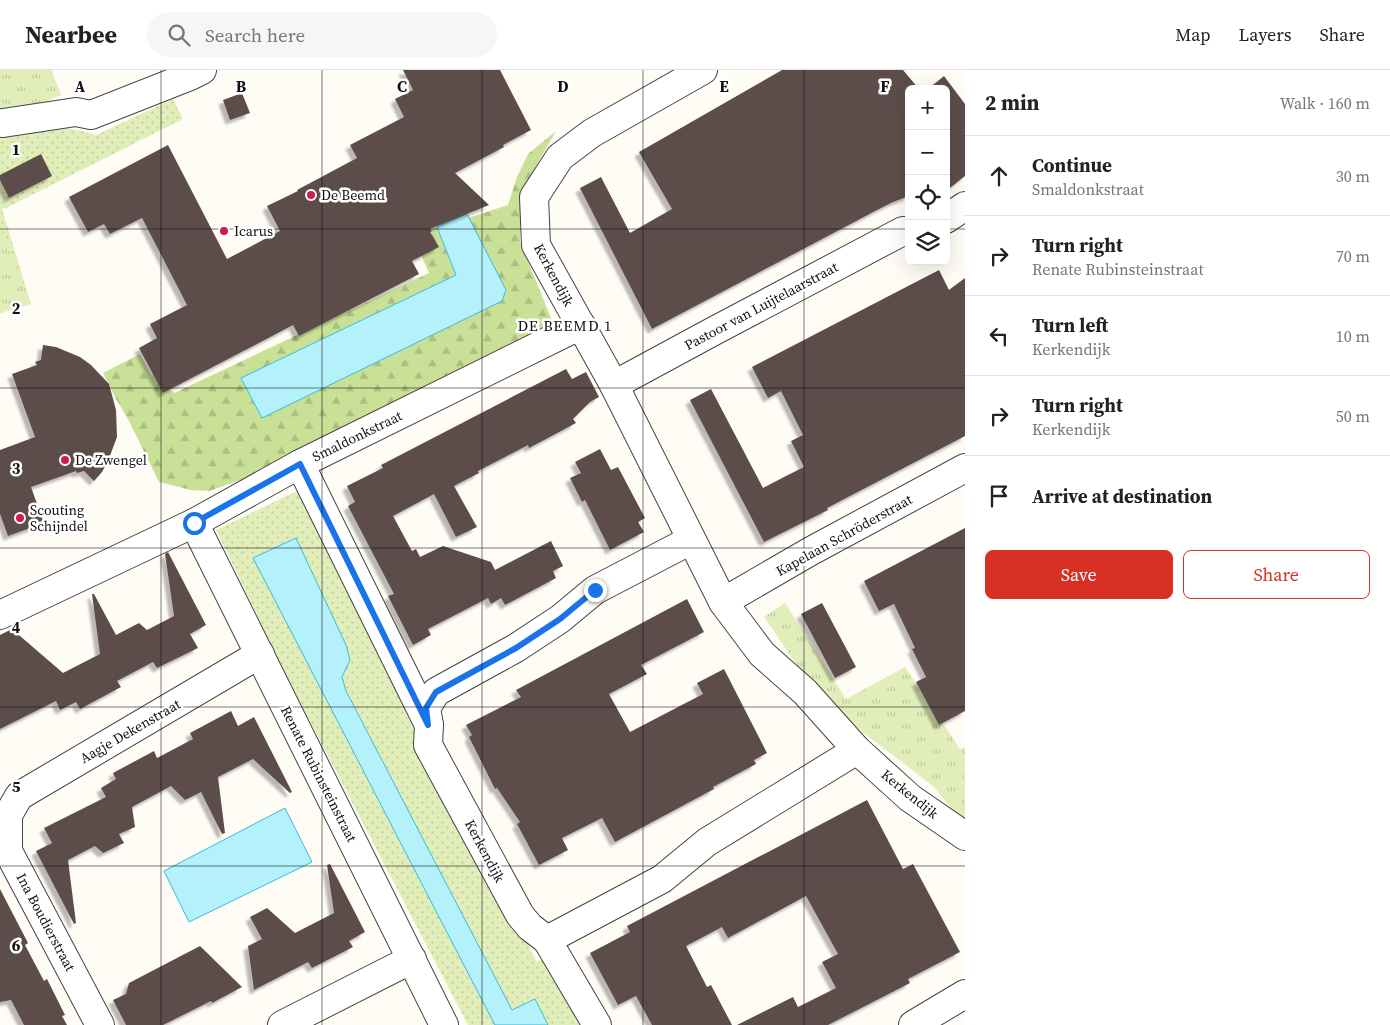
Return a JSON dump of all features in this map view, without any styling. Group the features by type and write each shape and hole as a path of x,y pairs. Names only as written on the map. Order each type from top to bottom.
{"street":[{"path":"4,122 76,112 91,115 202,70"},
{"name":"Kerkendijk","path":"703,70 592,133 560,157 534,197 536,245 614,385 723,602 762,654 805,692 857,750 910,798 965,836"},
{"path":"950,216 965,206"},
{"name":"Pastoor van Luijtelaarstraat","path":"614,385 905,231"},
{"name":"Smaldonkstraat","path":"0,615 194,523 300,464 581,325"},
{"path":"300,464 428,725"},
{"name":"Kapelaan Schröderstraat","path":"723,602 811,551 965,468"},
{"name":"Renate Rubinsteinstraat","path":"194,523 444,1025"},
{"name":"Kerkendijk","path":"547,940 530,927 520,915 428,745 426,708 436,692 516,648 560,619 595,590 691,540"},
{"name":"Aagje Dekenstraat","path":"8,816 19,796 260,654"},
{"path":"597,1025 547,940 662,879 707,842 857,750"},
{"name":"Ina Boudierstraat","path":"8,816 8,851 100,1025"},
{"path":"282,1025 412,959"},
{"path":"913,1025 965,994"}],"green space":[{"path":"0,70 51,70 61,95 4,122 18,139 0,142"},
{"path":"51,70 61,95 19,102 23,133 65,128 96,135 173,99 183,119 2,209 31,304 0,313 0,82"},
{"path":"556,131 536,166 520,204 520,242 553,323 263,472 209,491 191,490 159,482 103,373 140,354 151,374 174,393 429,273 413,236 437,227 456,275 241,378 262,418 502,301 506,290 468,218 508,205 517,177 528,154"},
{"path":"0,227 31,304 0,313"},
{"path":"301,489 419,700 406,714 537,962 549,955 587,1025 548,1025 535,999 512,1011 346,691 342,677 350,660 346,645 296,539 254,559 495,1025 468,1025 288,679 216,530"},
{"path":"785,603 846,699 905,667 960,749 965,747 965,822 933,786 822,701 764,617"}],"water":[{"path":"467,214 506,290 502,301 262,418 241,378 456,275 437,227"},
{"path":"296,538 346,645 350,660 342,677 346,691 512,1010 535,999 548,1025 495,1025 253,558"},
{"path":"285,808 312,862 189,922 164,871"}],"building":[{"path":"403,70 500,70 531,130 503,145 504,147 455,173 489,205 430,229 439,247 412,261 419,274 299,336 293,325 163,393 139,348 157,338 150,324 187,305 142,218 110,234 104,224 88,232 69,197 168,145 227,259 280,231 267,206 357,158 350,145 404,117 395,99 413,90"},
{"path":"782,70 903,70 916,85 905,85 905,198 877,210 652,329 580,188 601,177 630,233 672,209 639,152"},
{"path":"944,76 965,104 965,176 950,188 950,85 933,85"},
{"path":"242,93 250,113 230,120 223,100"},
{"path":"41,154 52,176 9,198 0,180 0,175"},
{"path":"939,270 949,290 965,278 965,436 827,508 828,510 764,542 690,400 711,389 763,488 804,467 791,441 803,435 781,391 768,398 752,367"},
{"path":"43,345 56,347 80,357 91,365 109,384 116,410 117,437 108,461 94,481 84,471 77,473 76,471 31,487 44,523 8,536 0,514 0,450 35,437 12,374 37,365 35,362 41,360"},
{"path":"566,369 572,379 586,372 599,397 590,402 573,419 576,423 529,448 528,445 454,486 477,527 456,537 434,494 393,516 412,551 416,549 420,557 443,546 491,562 495,570 551,541 563,566 553,571 556,578 505,605 501,598 491,604 488,598 428,629 431,635 413,645 388,596 394,594 348,506 355,502 347,486 383,468 381,465"},
{"path":"600,449 611,470 618,467 645,518 638,522 644,532 610,550 585,500 582,502 570,478 581,473 575,462"},
{"path":"965,528 965,711 939,725 916,682 926,677 912,649 915,648 894,604 879,611 864,581"},
{"path":"168,552 206,625 190,634 198,648 157,668 153,662 117,681 121,687 80,709 76,702 60,710 56,701 0,729 0,635 12,629 63,673 100,654 92,594 94,594 116,635 139,623 147,630 174,616 165,554"},
{"path":"687,599 704,632 641,665 647,674 609,694 630,732 703,694 697,683 724,669 767,753 754,760 756,764 713,787 714,789 615,842 602,818 562,838 568,850 539,865 517,824 520,822 497,788 495,789 469,737 472,735 466,725 521,697 516,690"},
{"path":"822,603 856,667 835,678 801,614"},
{"path":"231,711 238,726 254,717 292,792 290,793 253,759 218,777 225,833 222,834 201,792 185,800 171,786 132,807 135,827 119,834 124,843 103,853 95,846 68,860 76,923 74,924 36,851 52,843 44,828 106,797 101,788 116,779 113,773 154,751 157,758 193,739 190,733"},
{"path":"867,800 903,869 913,864 960,952 908,979 910,983 828,1025 737,1025 793,997 798,1007 836,988 822,962 838,954 806,896 728,938 722,927 686,946 707,987 711,985 732,1025 652,1025 636,996 618,1005 590,953 630,932 627,926"},
{"path":"330,864 365,932 349,941 353,947 312,968 308,962 254,990 248,946 262,939 250,917 267,908 295,933 334,913 327,865"},
{"path":"0,889 28,943 25,945 44,981 47,979 65,1015 62,1016 67,1025 24,1025 11,1000 0,1002"},
{"path":"200,946 242,987 163,1025 126,1025 113,1000 126,994 129,983"}],"place":[{"name":"De Beemd","path":"311,195"},
{"name":"Icarus","path":"224,231"},
{"name":"De Zwengel","path":"65,460"},
{"name":"Scouting Schijndel","path":"20,518"}],"district":[{"name":"DE BEEMD 1","path":"565,326"}],"route":[{"path":"194,523 300,464 428,725 426,708 436,692 516,648 560,619 595,590"}]}
